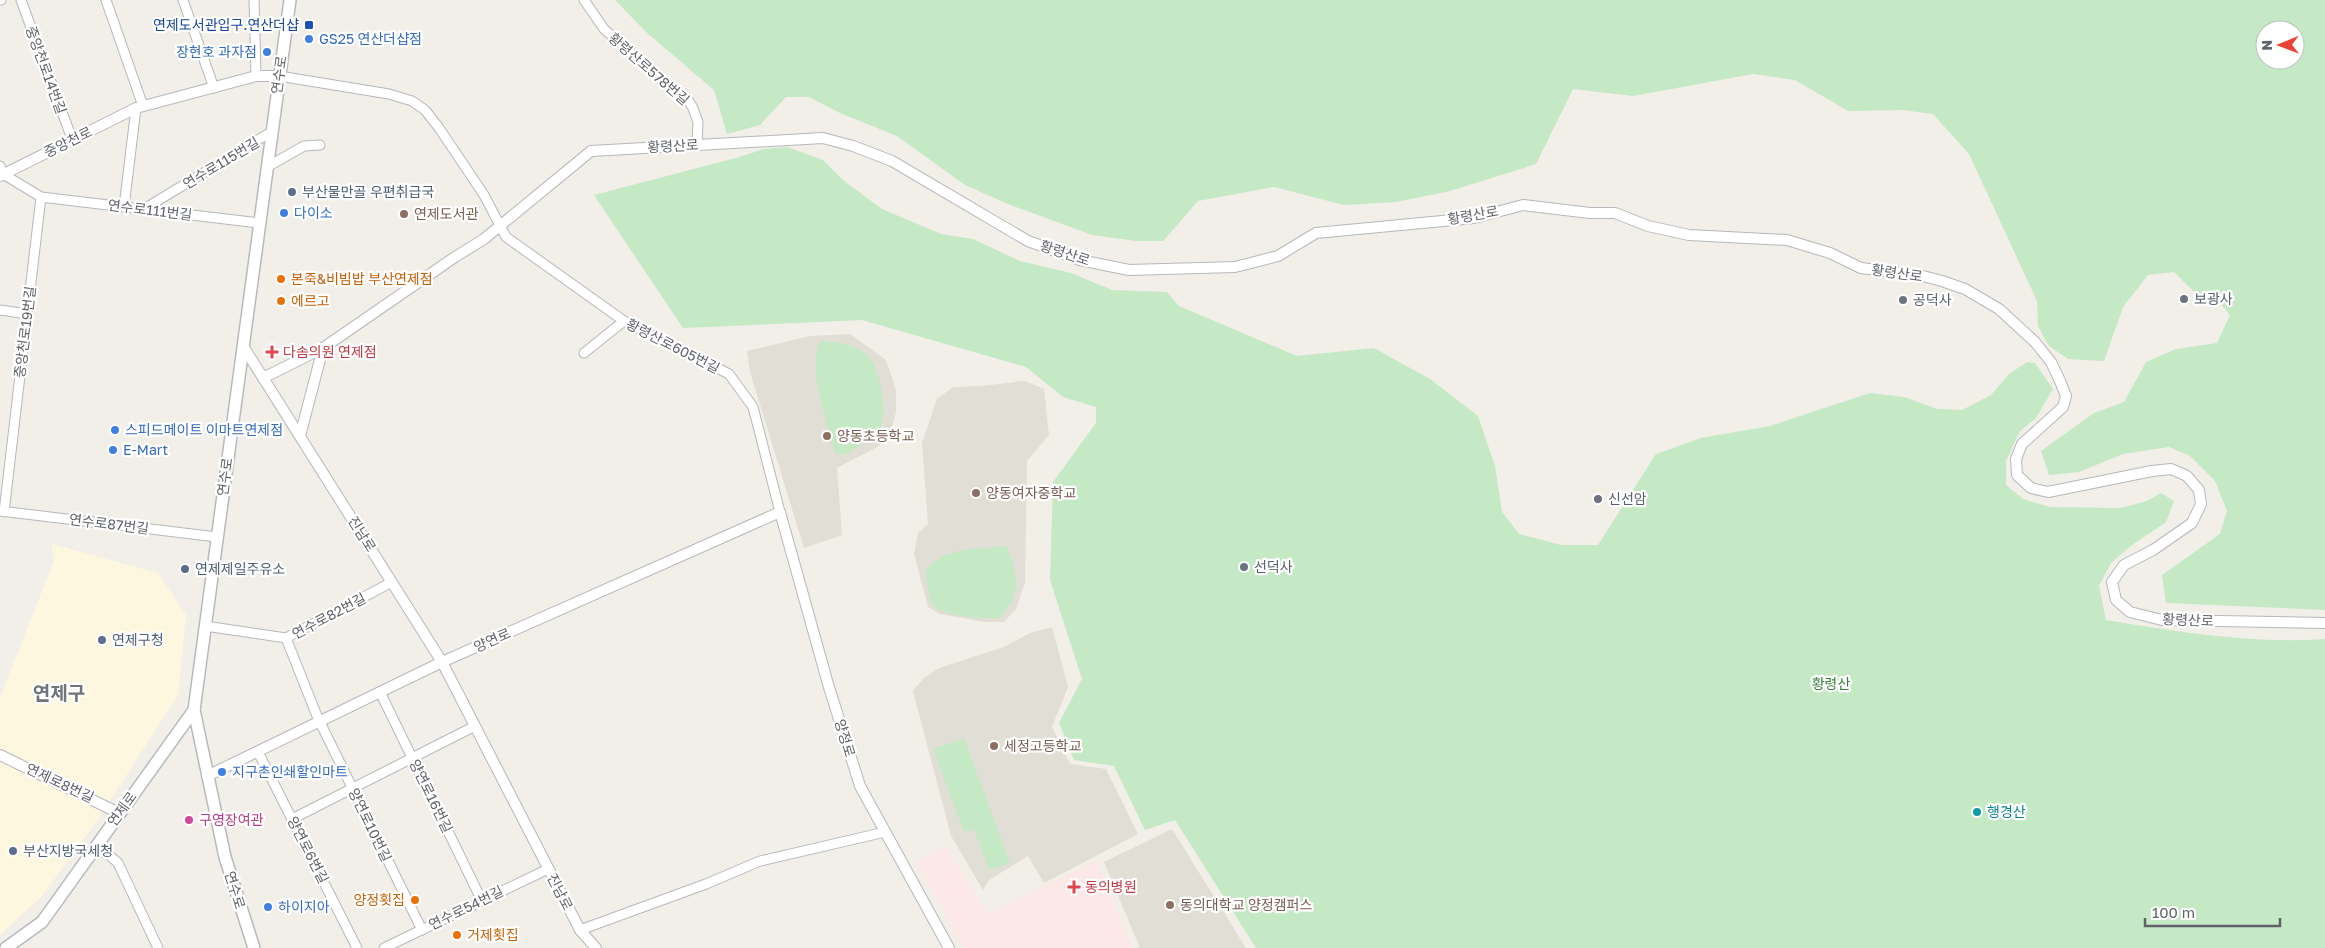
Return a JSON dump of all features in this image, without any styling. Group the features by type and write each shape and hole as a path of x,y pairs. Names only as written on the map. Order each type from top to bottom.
{"main road":[{"name":"연수로","path":"254,948 225,857 194,710 290,0"},
{"name":"연제로","path":"6,948 42,922 194,710"}],"street":[{"name":"중앙천로14번길","path":"21,0 72,139"},
{"path":"106,0 140,107 124,207"},
{"path":"183,0 214,88"},
{"path":"254,0 256,76"},
{"name":"황령산로578번길","path":"584,0 604,29 666,84 686,97 693,108 698,122 697,144"},
{"name":"중앙천로","path":"1,172 140,107 256,76 279,76"},
{"name":"황령산로605번길","path":"279,76 389,94 412,101 426,110 484,196 506,237 624,321 729,374 753,407 780,512"},
{"name":"연수로115번길","path":"144,209 271,132"},
{"name":"황령산로","path":"263,378 323,348 500,227 548,184 591,151 824,138 853,146 892,161 1028,241 1080,260 1129,270 1235,267 1278,256 1316,233 1474,218 1523,205 1590,213 1615,213 1648,226 1689,235 1787,240 1830,254 1861,268 1923,276 1965,289 1999,309 2035,342 2051,362 2066,396 2063,407 2022,444 2016,459 2017,475 2031,488 2048,492 2152,471 2171,469 2187,476 2199,490 2201,504 2192,523 2124,566 2112,582 2116,600 2130,612 2162,620 2325,623"},
{"path":"267,167 304,146 320,145"},
{"path":"1,172 41,197"},
{"name":"연수로111번길","path":"41,197 259,223"},
{"name":"중앙천로19번길","path":"2,512 41,197"},
{"path":"0,310 27,314"},
{"path":"584,354 624,321"},
{"name":"진남로","path":"243,346 442,662 580,930 596,948"},
{"path":"300,436 323,348"},
{"name":"연수로87번길","path":"2,512 217,537"},
{"name":"양연로","path":"207,776 442,662 780,512"},
{"name":"양정로","path":"780,512 828,684 860,786 949,948"},
{"name":"연수로82번길","path":"205,626 286,638 392,582"},
{"name":"양연로10번길","path":"286,638 352,787 422,930"},
{"name":"양연로16번길","path":"380,692 482,900"},
{"path":"292,819 475,726"},
{"name":"양연로6번길","path":"258,752 357,948"},
{"name":"연제로8번길","path":"0,755 119,813"},
{"path":"580,930 706,884 760,861 885,832"},
{"path":"93,850 108,854 118,863 158,948"},
{"name":"연수로54번길","path":"384,948 548,869"}],"shaded area":[{"name":"양동초등학교","path":"850,334 886,360 896,390 896,412 892,427 879,446 837,468 842,535 804,548 750,372 747,351 810,336"},
{"name":"양동여자중학교","path":"1025,381 1044,389 1049,435 1027,461 1025,583 1016,609 1004,622 984,622 940,614 928,607 914,554 918,533 928,524 922,443 937,399 953,387"},
{"path":"52,544 158,573 186,615 178,695 100,816 42,896 0,935 0,697 54,561"},
{"name":"세정고등학교","path":"1052,627 1068,687 1052,727 1070,764 1106,769 1138,834 1044,883 1028,856 989,880 983,890 951,836 913,691 924,678 939,668 1004,647 1030,633"},
{"name":"동의대학교 양정캠퍼스","path":"1172,829 1246,948 1140,948 1104,862"},
{"name":"동의병원","path":"946,847 988,913 1096,861 1132,948 963,948 916,861"}],"green space":[{"path":"615,0 2325,0 2325,610 2166,603 2162,575 2220,534 2227,511 2215,481 2190,456 2169,447 2123,454 2079,472 2049,475 2041,451 2094,413 2124,402 2146,362 2176,349 2217,343 2230,315 2219,302 2197,295 2174,272 2148,275 2123,307 2104,361 2068,359 2048,345 2038,326 2037,301 1969,154 1933,114 1903,110 1848,111 1795,80 1753,74 1633,96 1573,89 1536,164 1450,191 1396,202 1344,205 1274,187 1198,201 1163,241 1136,241 1092,235 1008,204 965,185 897,136 840,113 809,97 786,97 760,125 727,134 714,90 646,32"},
{"name":"황령산","path":"787,147 823,160 844,181 882,209 941,234 973,239 1020,261 1071,273 1112,290 1167,292 1179,306 1297,356 1374,348 1430,379 1478,416 1495,466 1502,512 1519,534 1561,545 1598,545 1656,454 1701,438 1770,426 1870,393 1904,397 1937,409 1962,410 1991,395 2009,374 2027,362 2035,363 2053,389 2036,418 2020,431 2006,461 2006,485 2023,499 2050,507 2121,508 2147,501 2161,493 2174,501 2166,522 2132,545 2111,563 2099,586 2106,620 2215,636 2270,640 2325,639 2325,948 1256,948 1175,820 1145,830 1114,766 1074,760 1059,723 1082,679 1050,580 1053,482 1096,423 1096,407 1063,397 1026,367 862,320 683,328 594,195 764,149"},
{"path":"820,341 845,344 861,351 871,360 879,379 883,401 883,421 877,432 847,454 835,453 823,411 816,367"},
{"path":"1006,546 1014,566 1016,584 1011,602 998,619 952,614 936,608 932,603 925,572 932,564 941,557 961,550"},
{"path":"964,738 1010,863 989,870 974,829 964,832 933,749"}],"place":[{"name":"연제도서관입구.연산더샵","path":"309,25"},
{"name":"GS25 연산더샵점","path":"309,39"},
{"name":"장현호 과자점","path":"267,52"},
{"name":"부산물만골 우편취급국","path":"292,192"},
{"name":"다이소","path":"284,213"},
{"name":"연제도서관","path":"404,214"},
{"name":"본죽&비빔밥 부산연제점","path":"281,279"},
{"name":"보광사","path":"2184,299"},
{"name":"공덕사","path":"1903,300"},
{"name":"에르고","path":"281,301"},
{"name":"다솜의원 연제점","path":"272,352"},
{"name":"스피드메이트 이마트연제점","path":"115,430"},
{"name":"양동초등학교","path":"827,436"},
{"name":"E-Mart","path":"113,450"},
{"name":"양동여자중학교","path":"976,493"},
{"name":"신선암","path":"1598,499"},
{"name":"선덕사","path":"1244,567"},
{"name":"연제제일주유소","path":"185,569"},
{"name":"연제구청","path":"102,640"},
{"name":"세정고등학교","path":"994,746"},
{"name":"지구촌인쇄할인마트","path":"222,772"},
{"name":"행경산","path":"1977,812"},
{"name":"구영장여관","path":"189,820"},
{"name":"부산지방국세청","path":"13,851"},
{"name":"동의병원","path":"1074,887"},
{"name":"양정횟집","path":"415,900"},
{"name":"동의대학교 양정캠퍼스","path":"1170,905"},
{"name":"하이지아","path":"268,907"},
{"name":"거제횟집","path":"457,935"}],"district":[{"name":"연제구","path":"59,693"}]}
